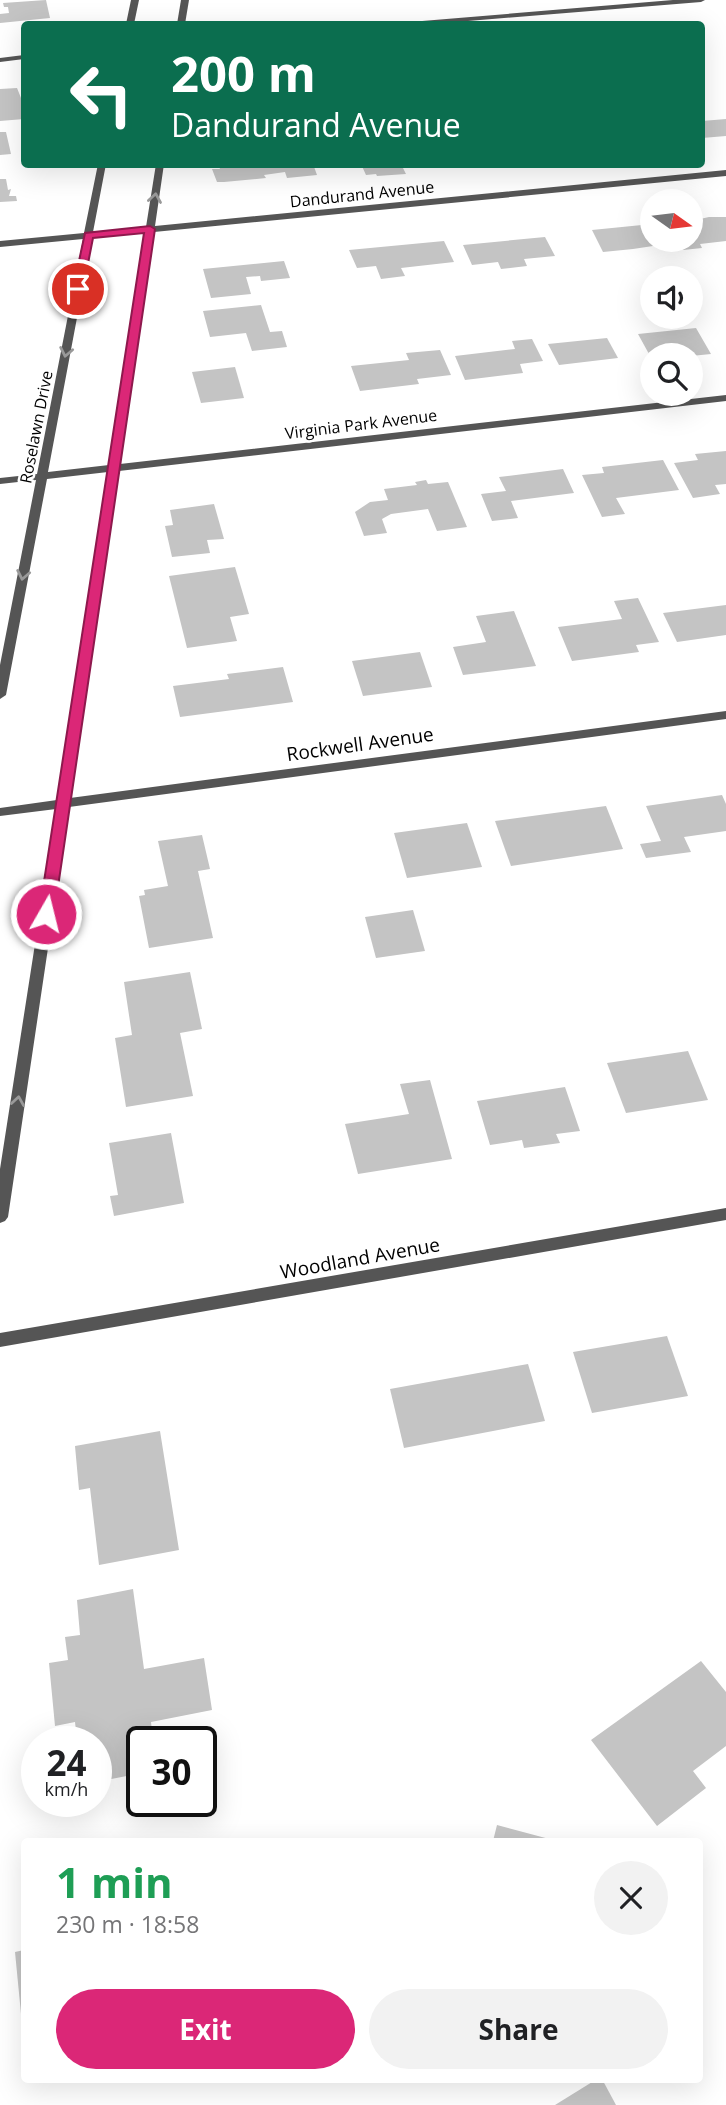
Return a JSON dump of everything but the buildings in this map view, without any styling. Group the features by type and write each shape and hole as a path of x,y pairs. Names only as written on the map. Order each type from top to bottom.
{"street":[{"path":"131,21 135,0"},
{"path":"182,21 185,0"},
{"path":"446,21 701,0"},
{"path":"0,60 21,57"},
{"name":"Roselawn Drive","path":"0,695 101,168"},
{"path":"0,1217 159,168"},
{"name":"Dandurand Avenue","path":"0,244 726,173"},
{"name":"Virginia Park Avenue","path":"0,481 726,398"},
{"name":"Rockwell Avenue","path":"0,812 726,715"},
{"name":"Woodland Avenue","path":"0,1339 726,1214"}],"route":[{"path":"46,914 150,229 88,235 78,289"}]}
